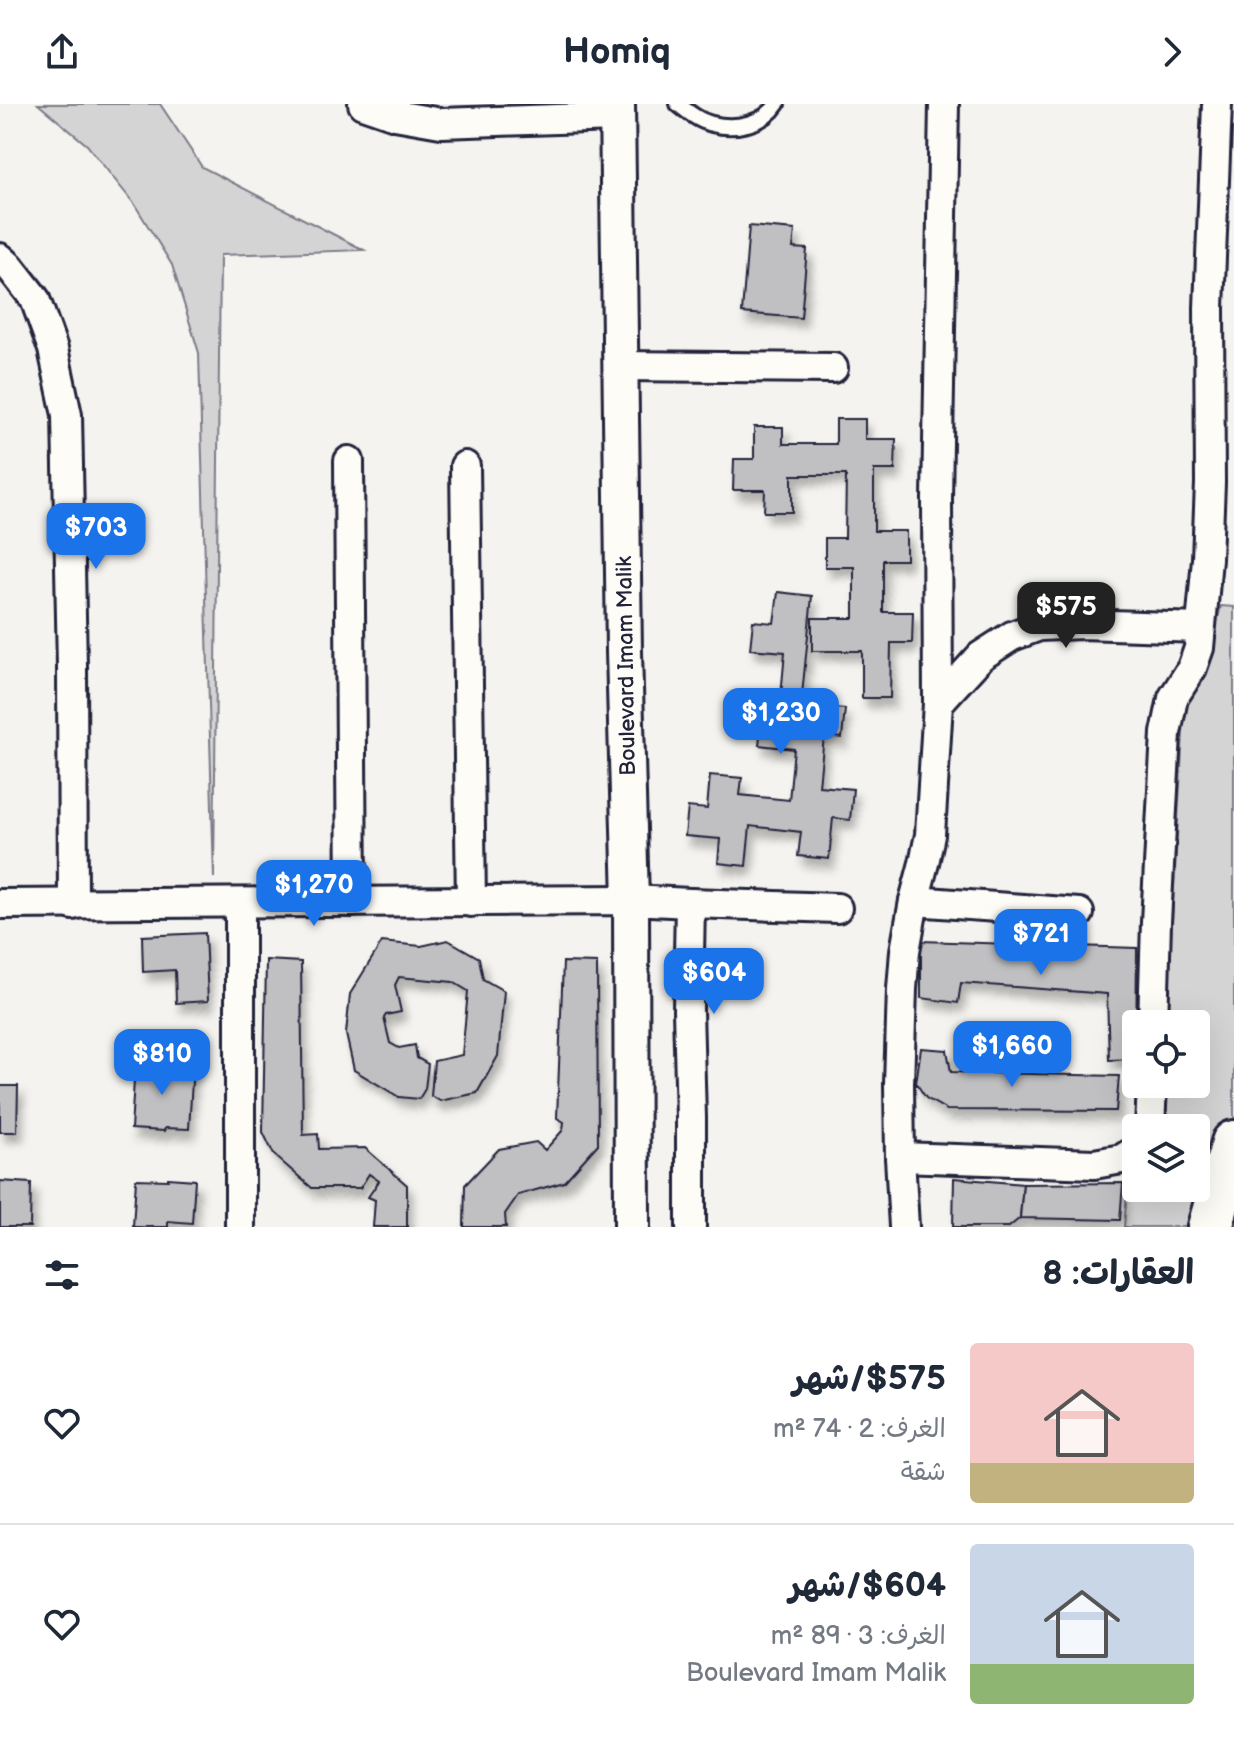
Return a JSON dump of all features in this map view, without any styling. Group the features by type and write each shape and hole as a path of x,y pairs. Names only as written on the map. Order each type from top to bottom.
{"highway":[{"path":"1210,1227 1234,1143"},
{"path":"1229,1227 1234,1209"}],"street":[{"path":"363,104 395,109 441,123 515,112 616,110"},
{"path":"904,1227 899,1026 905,951 930,835 938,703 937,499 944,104"},
{"path":"1153,1010 1166,733 1173,698 1192,668 1199,648 1208,536 1209,308 1217,104"},
{"name":"Boulevard Imam Malik","path":"616,110 631,900 632,1227"},
{"path":"0,258 35,299 53,349 67,415 73,905"},
{"path":"621,366 833,368"},
{"path":"349,461 352,902"},
{"path":"465,466 471,902"},
{"path":"938,703 981,656 1012,636 1039,626 1082,624 1200,628"},
{"path":"0,904 631,900 837,908"},
{"path":"914,901 1079,913"},
{"path":"240,903 240,1227"},
{"path":"690,903 691,1227"},
{"path":"900,1157 1094,1164 1122,1159"}],"lane":[{"path":"678,104 691,115 712,124 735,126 761,121 777,104"}],"shaded area":[{"path":"38,104 160,104 202,167 364,250 220,255 214,878 199,353 172,265 135,205 87,145"},
{"path":"1221,606 1234,607 1234,1163 1215,1227 1124,1227 1126,1202 1210,1202 1210,1114 1161,1114 1162,1098 1210,1098 1210,1010 1167,1010 1185,699 1203,678"}],"building":[{"path":"749,226 795,230 793,248 807,249 801,318 742,313"},
{"path":"836,419 865,419 865,439 896,439 895,470 874,470 874,531 906,531 906,560 883,560 883,612 913,612 912,643 891,643 890,698 862,698 862,651 812,651 812,618 854,618 854,567 825,567 825,538 845,538 846,475 792,475 792,512 764,512 765,490 733,490 734,459 754,459 754,427 783,427 783,444 836,444"},
{"path":"778,592 812,596 801,705 845,709 842,738 824,736 819,786 853,789 850,820 833,818 829,859 798,856 801,832 750,826 746,866 718,863 720,839 685,836 688,807 707,809 710,775 742,778 740,795 789,800 794,749 759,745 762,716 779,718 785,652 750,649 753,621 774,623"},
{"path":"205,933 208,1001 176,1003 175,970 143,972 142,936"},
{"path":"448,940 479,958 483,979 504,991 498,1056 477,1093 440,1101 431,1096 434,1061 462,1055 468,991 453,982 399,977 395,985 401,1012 384,1018 390,1043 399,1048 415,1045 417,1058 428,1064 425,1089 419,1099 399,1097 354,1070 346,1034 350,994 382,942 421,946"},
{"path":"921,941 1137,948 1136,1010 1122,1010 1122,1060 1109,1060 1107,994 961,983 958,1003 921,998"},
{"path":"266,960 301,962 303,1135 318,1134 319,1149 365,1148 407,1185 407,1227 373,1227 375,1200 368,1197 379,1181 369,1174 360,1188 312,1188 274,1155 263,1132"},
{"path":"563,962 597,963 598,1144 564,1182 518,1195 505,1214 506,1227 464,1227 465,1185 499,1149 536,1142 545,1150 563,1130 564,1122 557,1118"},
{"path":"921,1048 947,1050 951,1072 1119,1076 1116,1111 947,1110 926,1098 916,1083"},
{"path":"165,1063 193,1065 189,1129 131,1129 135,1064 165,1066"},
{"path":"0,1086 18,1086 17,1132 0,1132"},
{"path":"954,1178 1023,1184 1020,1218 1009,1227 953,1227"},
{"path":"136,1179 195,1180 192,1223 168,1221 168,1227 133,1227"},
{"path":"0,1181 31,1183 30,1227 0,1227"},
{"path":"1122,1183 1120,1220 1020,1218 1023,1184"}]}
